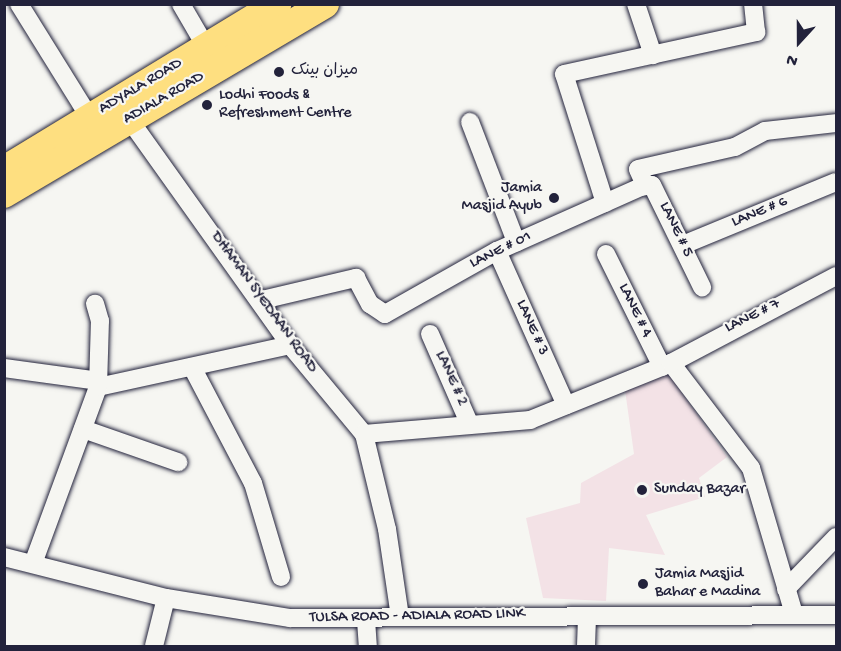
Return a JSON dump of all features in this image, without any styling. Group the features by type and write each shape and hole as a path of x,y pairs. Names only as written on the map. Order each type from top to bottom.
{"main road":[{"name":"ADYALA ROAD","path":"4,170 277,4"},
{"name":"ADIALA ROAD","path":"4,194 325,4"}],"street":[{"path":"19,4 90,118"},
{"path":"181,4 206,47"},
{"path":"636,4 653,55"},
{"path":"605,203 564,74 756,32 753,4"},
{"name":"DHAMAN SYEDAAN ROAD","path":"129,119 262,300 290,345 363,434"},
{"path":"470,122 516,242"},
{"path":"641,187 638,169 735,147 765,132 837,123"},
{"name":"LANE # 6","path":"683,244 837,182"},
{"name":"LANE # 5","path":"641,187 652,185 702,286"},
{"name":"LANE # 01","path":"262,300 356,278 370,304 385,314 496,251 641,187"},
{"name":"LANE # 3","path":"496,251 566,405"},
{"name":"LANE # 4","path":"606,254 667,365"},
{"name":"LANE # 7","path":"667,365 837,276"},
{"path":"34,561 99,384 100,321 95,304"},
{"name":"LANE # 2","path":"430,334 470,425"},
{"path":"4,368 99,384 192,367 290,345"},
{"path":"400,617 387,529 363,434 530,420 667,365 751,468 794,614"},
{"path":"192,367 253,483 281,577"},
{"path":"83,429 178,462"},
{"path":"786,589 837,537"},
{"name":"TULSA ROAD - ADIALA ROAD LINK","path":"4,557 34,561 166,598 290,618 366,620 400,617 837,615"},
{"path":"154,646 166,598"},
{"path":"586,646 588,616"},
{"path":"366,620 368,646"}],"shaded area":[{"name":"Sunday Bazar","path":"668,373 727,457 699,478 705,497 646,515 665,555 609,548 606,601 543,598 526,518 580,503 581,483 634,454 625,390"}],"place":[{"name":"میزان بینک","path":"279,72"},
{"name":"Lodhi Foods & Refreshment Centre","path":"207,105"},
{"name":"Jamia Masjid Ayub","path":"554,198"},
{"name":"Sunday Bazar","path":"642,490"},
{"name":"Jamia Masjid Bahar e Madina","path":"643,584"}]}
